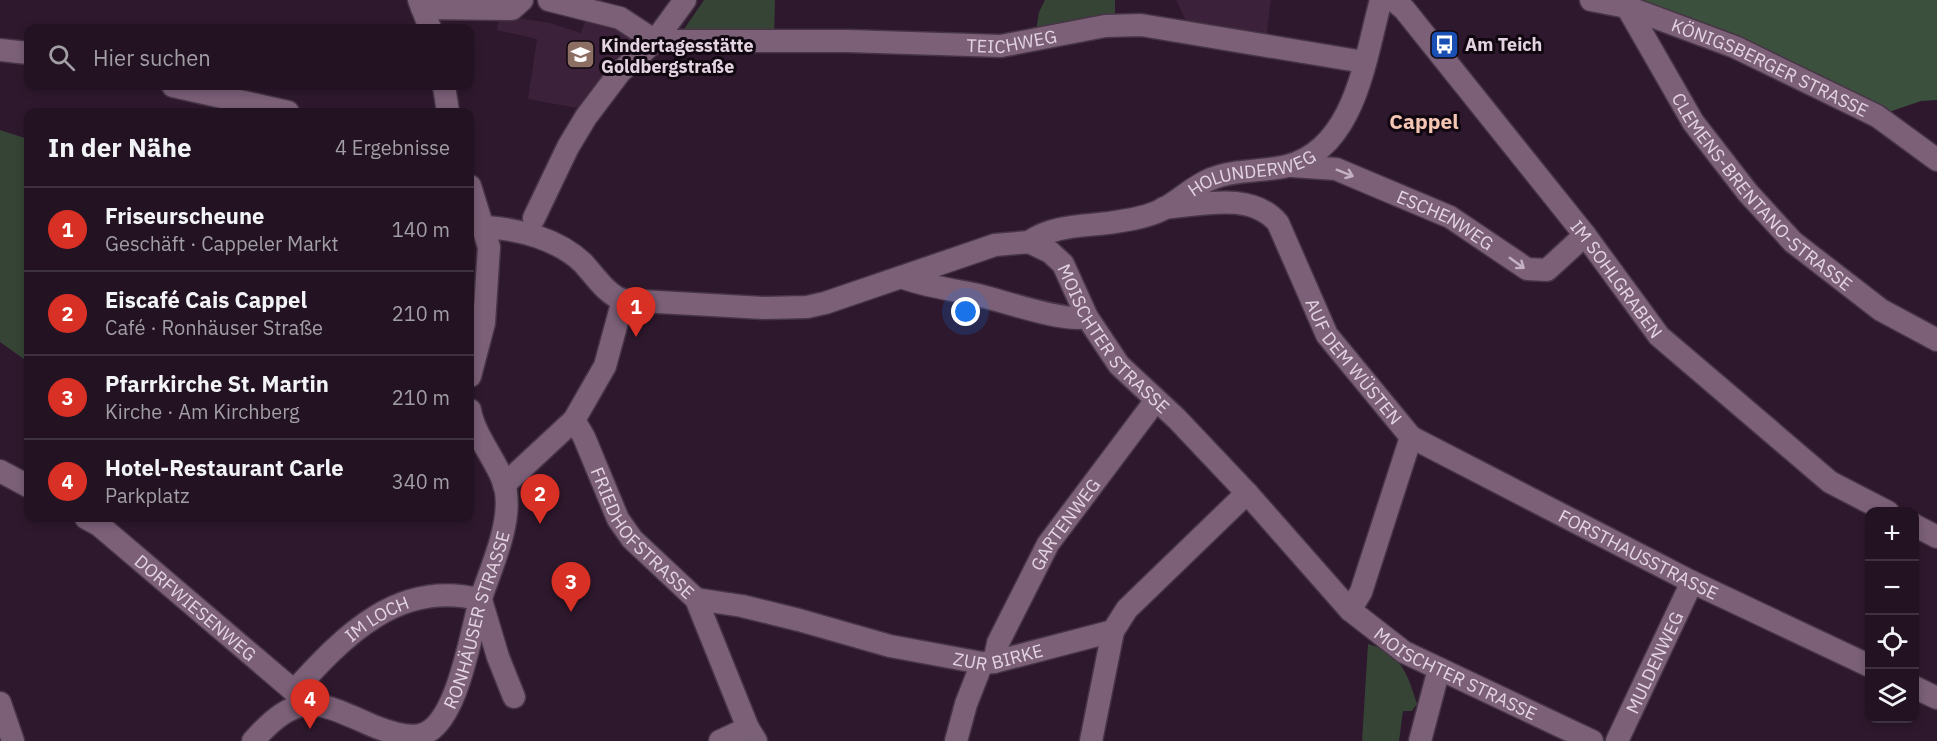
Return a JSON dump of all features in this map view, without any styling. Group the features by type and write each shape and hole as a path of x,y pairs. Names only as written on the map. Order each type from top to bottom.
{"street":[{"path":"424,12 512,9 522,0"},
{"path":"549,0 620,18 655,41"},
{"path":"534,218 568,147 586,117 620,72 655,41 686,0"},
{"name":"HOLUNDERWEG","path":"1029,242 1056,230 1121,221 1164,208 1212,179 1288,166 1311,156 1338,130 1354,97 1381,0"},
{"name":"IM SOHLGRABEN","path":"1393,0 1404,9 1585,235 1659,336 1830,482 1878,507"},
{"name":"KÖNIGSBERGER STRASSE","path":"1591,0 1627,4 1735,47 1877,116 1937,160"},
{"name":"CLEMENS-BRENTANO-STRASSE","path":"1627,4 1693,122 1748,192 1793,242 1881,310 1937,340"},
{"name":"TEICHWEG","path":"655,41 848,41 1001,46 1105,26 1141,24 1364,62"},
{"path":"0,50 24,53"},
{"path":"191,90 270,108"},
{"path":"445,90 447,108"},
{"name":"ESCHENWEG","path":"1288,166 1336,169 1450,217 1527,269 1547,270 1556,265 1585,235"},
{"path":"474,197 485,227 489,247 484,323 474,361"},
{"name":"AUF DEM WÜSTEN","path":"1164,208 1230,202 1257,207 1271,215 1278,223 1327,335 1411,437 1361,592 1350,610"},
{"path":"485,227 528,234 560,246 581,261 614,295 623,300 764,308 807,307 995,245 1029,242"},
{"name":"MOISCHTER STRASSE","path":"1029,242 1050,252 1063,264 1087,317 1119,365 1177,419 1248,493 1350,610 1392,645 1592,741"},
{"path":"901,277 932,287 1058,315 1081,319 1087,317"},
{"path":"474,425 504,485 574,420 606,366 623,300"},
{"name":"GARTENWEG","path":"956,741 966,704 1048,544 1156,400"},
{"name":"FRIEDHOFSTRASSE","path":"574,420 585,436 618,519 632,539 696,599 752,734"},
{"name":"FORSTHAUSSTRASSE","path":"1411,437 1692,582 1865,664"},
{"path":"0,471 24,484"},
{"name":"RONHÄUSER STRASSE","path":"298,698 327,706 392,733 421,738 437,724 456,688 501,536 506,502 504,485"},
{"path":"1091,741 1113,631 1127,609 1248,493"},
{"name":"DORFWIESENWEG","path":"93,522 298,698"},
{"path":"1919,528 1937,537"},
{"name":"MULDENWEG","path":"1617,741 1692,582"},
{"name":"IM LOCH","path":"298,698 350,633 388,610 416,597 454,594 481,600"},
{"name":"ZUR BIRKE","path":"696,599 788,617 890,646 988,662 1113,631"},
{"path":"481,600 498,657 514,697"},
{"path":"1420,741 1438,669"},
{"path":"1919,689 1937,698"},
{"path":"253,741 270,722 298,698"},
{"path":"0,703 13,741"},
{"path":"720,741 752,734"}],"shaded area":[{"path":"1176,0 1271,0 1266,41 1189,27"},
{"name":"Kindertagesstätte Goldbergstraße","path":"588,13 640,36 582,109 528,99 537,39 497,30 499,15 550,23 581,33"}],"green space":[{"path":"704,0 775,0 774,39 678,38"},
{"path":"1045,0 1115,0 1115,16 1036,31 1039,12"},
{"path":"1637,0 1937,0 1937,100 1921,101 1886,113"},
{"path":"0,130 24,138 24,359 0,342"},
{"path":"1368,644 1396,659 1402,666 1414,693 1417,704 1412,711 1403,711 1399,741 1362,741"}],"place":[{"name":"Am Teich","path":"1444,44"},
{"name":"Kindertagesstätte Goldbergstraße","path":"580,55"},
{"name":"Friseurscheune","path":"636,337"},
{"name":"Eiscafé Cais Cappel","path":"540,524"},
{"name":"Pfarrkirche St. Martin","path":"571,612"},
{"name":"Hotel-Restaurant Carle","path":"310,729"}],"district":[{"name":"Cappel","path":"1424,121"}]}
